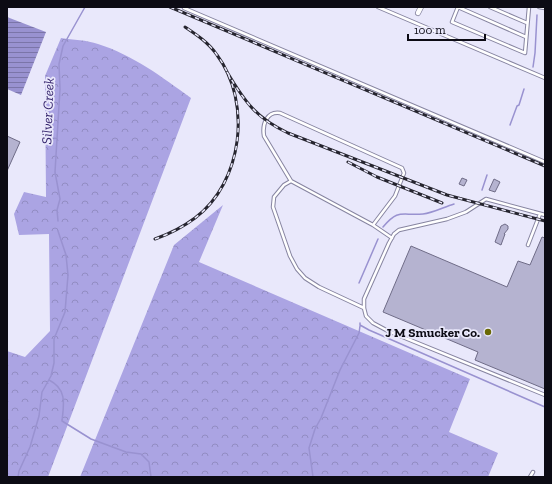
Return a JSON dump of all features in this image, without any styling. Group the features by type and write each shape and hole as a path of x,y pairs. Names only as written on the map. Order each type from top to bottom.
{"street":[{"path":"418,14 421,7"}],"lane":[{"path":"378,7 545,78"},
{"path":"526,37 458,7 452,22 525,53 529,7"},
{"path":"490,7 527,23"},
{"path":"184,8 545,162"},
{"path":"373,225 395,196 404,174 402,168 280,113 275,112 270,115 265,120 262,127 264,136 291,181 373,225 392,238"},
{"path":"291,181 284,185 274,197 273,207 290,256 297,269 305,278 319,287 364,308"},
{"path":"545,215 486,199 466,212 447,219 399,230 394,234 366,293 364,308 366,316 372,323 388,331 545,395"},
{"path":"528,245 540,214"},
{"path":"530,477 533,472"}],"green space":[{"path":"61,38 94,43 123,54 147,67 191,98 48,477 7,477 7,351 25,357 50,331 49,234 19,235 14,214 24,192 46,197 45,76"},
{"path":"223,205 199,262 470,379 449,432 498,453 488,477 80,477 174,245"}],"shaded area":[{"path":"7,17 46,32 21,95 7,89"}],"building":[{"path":"7,136 20,142 7,171"},
{"path":"462,178 467,180 464,186 459,184"},
{"path":"494,179 500,182 495,192 489,190"},
{"path":"505,224 508,226 508,229 504,234 501,245 495,242 501,226"},
{"name":"J M Smucker Co.","path":"542,237 545,238 545,389 475,360 478,352 383,312 411,246 507,287 518,261 530,265"}],"waterway":[{"name":"Silver Creek","path":"58,221 57,210 60,199 55,172 60,89 59,64 63,46 85,7"},
{"path":"533,67 537,15"},
{"path":"510,125 524,89"},
{"path":"482,190 487,175"},
{"path":"383,227 388,221 397,215 427,213 454,204"},
{"name":"Silver Creek","path":"18,477 19,471 30,447 39,416 42,392 51,376 54,363 54,339 65,312 68,275 66,255 58,231"},
{"path":"359,283 378,239"},
{"path":"360,323 360,325 369,330 545,407"},
{"path":"313,477 309,448 315,429 321,418 340,370 359,333 360,326"},
{"path":"49,380 62,392 64,403 62,421 91,439 126,452 141,454 149,462 151,477"}],"railway":[{"path":"170,7 545,166"},
{"path":"155,239 171,233 186,224 211,203 224,184 232,163 237,141 238,118 235,95 228,74 217,55 207,43 185,27"},
{"path":"227,72 252,108 259,115 288,133 447,195 545,221"},
{"path":"348,162 377,177 442,203"}],"place":[{"name":"J M Smucker Co.","path":"488,332"}]}
